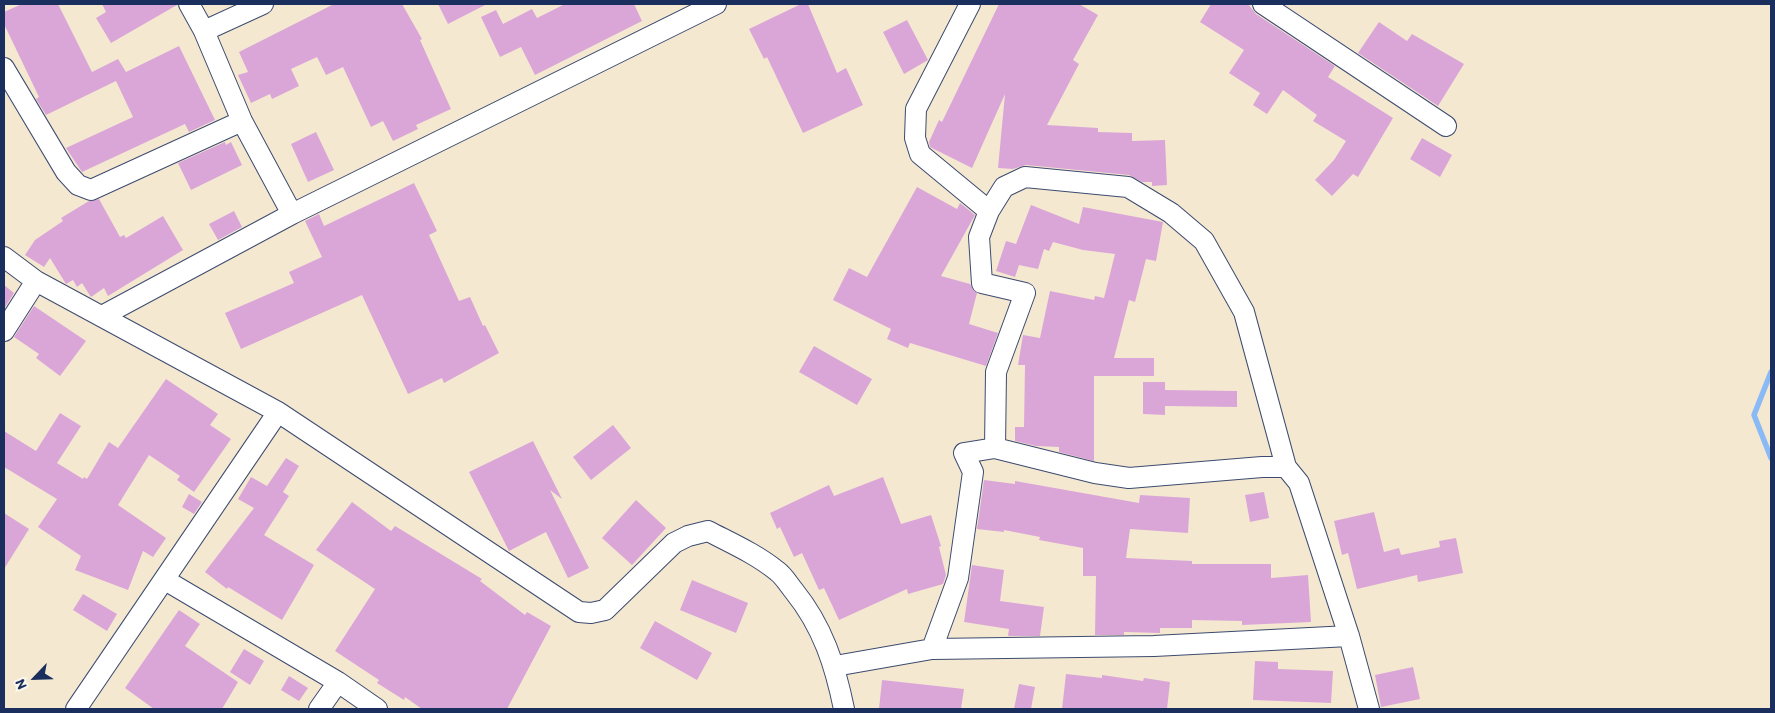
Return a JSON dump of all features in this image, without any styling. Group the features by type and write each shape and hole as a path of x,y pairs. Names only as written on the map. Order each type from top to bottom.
{"street":[{"path":"189,4 204,31 242,121 292,214"},
{"path":"204,31 262,4"},
{"path":"102,316 292,214 716,4"},
{"path":"970,4 916,109 915,138 920,154 989,211"},
{"path":"1263,4 1446,126"},
{"path":"4,68 66,172 78,185 91,190 242,121"},
{"path":"995,448 996,372 1025,293 982,283 979,237 989,211 1004,187 1025,177 1128,187 1171,213 1204,241 1244,312 1286,467 1299,483 1349,636 1369,709"},
{"path":"4,257 36,281 278,412 579,612 591,613 605,610 674,543 688,536 708,531 755,555 778,572 804,604 824,636 835,666 844,709"},
{"path":"4,331 36,281"},
{"path":"76,709 278,412"},
{"path":"932,649 958,578 973,472 964,453 995,448 1095,473 1129,478 1262,467 1286,467"},
{"path":"165,580 338,682 377,709"},
{"path":"835,666 932,649 1099,648 1349,636"},
{"path":"319,709 338,682"}],"building":[{"path":"22,4 58,4 92,72 118,59 126,72 179,46 215,120 189,132 185,124 82,172 66,148 133,117 116,81 46,115 36,99 39,97 4,24 4,12"},
{"path":"102,4 177,5 111,43 96,18 106,12"},
{"path":"334,4 402,4 422,39 420,40 451,109 416,125 418,129 393,141 383,121 371,127 343,67 326,75 317,57 291,69 299,86 272,99 270,94 251,103 238,75 248,72 239,52"},
{"path":"438,4 487,4 448,24"},
{"path":"565,4 634,4 642,21 535,75 521,47 500,57 481,17 496,10 503,24 532,9 537,18"},
{"path":"801,4 808,4 837,73 846,68 863,105 803,133 767,57 764,59 749,29"},
{"path":"999,4 1079,4 1098,15 1073,60 1079,64 1047,125 1098,128 1098,132 1132,133 1132,141 1165,140 1167,185 1152,186 1152,182 1142,182 1129,175 1026,165 1013,169 998,168 1005,94 972,168 930,147 929,142 939,120 942,122"},
{"path":"1211,4 1248,4 1256,14 1335,66 1328,77 1393,118 1358,177 1353,174 1332,196 1315,180 1334,160 1346,141 1313,121 1317,115 1283,90 1267,114 1253,105 1260,93 1229,73 1244,50 1200,22"},
{"path":"907,20 928,60 904,74 883,32"},
{"path":"1379,22 1407,41 1412,34 1464,64 1438,106 1358,53"},
{"path":"316,132 334,170 308,182 291,144"},
{"path":"1422,138 1452,155 1440,177 1410,159"},
{"path":"225,142 226,145 231,142 242,165 191,190 178,163"},
{"path":"414,183 437,231 429,235 459,301 470,297 483,326 485,325 499,353 444,383 442,378 408,394 362,295 241,349 225,313 294,283 289,272 322,257 305,221 319,214 324,226"},
{"path":"917,187 957,209 960,203 975,215 941,276 970,284 977,293 969,324 998,333 986,366 910,343 908,348 887,339 891,329 833,300 849,268 867,277"},
{"path":"99,199 120,237 124,235 126,238 163,216 183,250 108,296 104,288 91,297 82,283 77,287 73,280 66,284 50,258 44,267 25,255 35,240 63,221 61,218 89,201"},
{"path":"1031,205 1079,224 1083,207 1163,222 1156,261 1146,259 1135,302 1129,300 1114,358 1154,358 1154,376 1094,376 1094,461 1059,452 1059,447 1036,446 1015,441 1015,427 1024,427 1025,365 1018,365 1023,335 1040,338 1050,291 1094,300 1095,296 1104,298 1115,254 1083,250 1053,242 1049,251 1044,249 1038,269 1019,265 1015,277 996,271 1006,241 1016,244"},
{"path":"234,211 242,227 218,240 209,224"},
{"path":"4,285 14,293 4,309"},
{"path":"34,306 86,341 60,376 36,358 39,354 14,337"},
{"path":"814,346 872,379 857,405 799,372"},
{"path":"166,379 218,414 210,425 231,439 194,492 177,480 180,476 149,455 118,505 166,538 153,557 143,551 128,590 75,570 81,556 38,527 57,499 4,467 4,431 36,451 60,413 81,426 57,463 83,479 84,477 87,479 109,442 118,448"},
{"path":"1143,382 1165,382 1165,390 1237,391 1237,407 1165,406 1165,415 1143,414"},
{"path":"613,425 631,448 591,480 573,457"},
{"path":"533,441 562,499 550,490 589,568 568,578 546,532 509,551 469,472"},
{"path":"286,458 299,466 283,492 289,496 264,535 314,565 282,620 228,587 227,589 205,572 254,508 238,499 251,477 267,486"},
{"path":"883,477 901,524 931,515 941,546 939,547 946,575 943,584 908,594 907,589 839,620 824,588 819,590 802,553 794,557 780,527 777,529 770,513 829,485 834,496"},
{"path":"984,480 1015,484 1015,481 1139,503 1140,495 1190,498 1188,533 1130,529 1126,558 1192,561 1192,564 1271,564 1271,578 1308,575 1311,622 1242,625 1242,621 1192,620 1192,628 1160,628 1160,633 1124,632 1124,635 1095,635 1096,576 1083,576 1083,548 1039,540 1040,537 1004,530 1004,532 977,529"},
{"path":"1264,492 1269,518 1250,522 1245,495"},
{"path":"189,494 202,502 194,514 182,507"},
{"path":"636,500 666,528 632,565 602,538"},
{"path":"352,502 391,531 395,526 482,579 480,581 525,615 527,612 551,626 507,709 422,709 405,697 404,700 377,683 379,680 335,651 375,589 316,550"},
{"path":"1374,512 1384,552 1399,548 1401,555 1440,547 1439,541 1456,538 1463,573 1418,582 1417,575 1357,589 1348,553 1342,555 1334,521"},
{"path":"4,513 29,529 4,569"},
{"path":"972,565 1004,570 1000,601 1044,607 1040,636 1008,636 1009,629 964,622"},
{"path":"692,580 748,603 736,633 680,610"},
{"path":"83,594 117,614 107,631 73,610"},
{"path":"179,610 200,624 185,646 238,682 222,709 154,709 125,688"},
{"path":"655,621 712,653 697,680 640,648"},
{"path":"244,649 264,661 250,685 230,672"},
{"path":"1255,661 1278,662 1278,669 1333,671 1331,703 1253,700"},
{"path":"1413,667 1420,699 1381,707 1375,675"},
{"path":"1066,674 1102,678 1102,675 1143,681 1144,678 1170,682 1167,709 1062,709"},
{"path":"289,676 308,688 299,701 281,690"},
{"path":"882,680 964,689 961,709 879,709"},
{"path":"1019,684 1035,687 1031,709 1014,709"}],"waterway":[{"path":"1771,372 1754,415 1771,458"}]}
